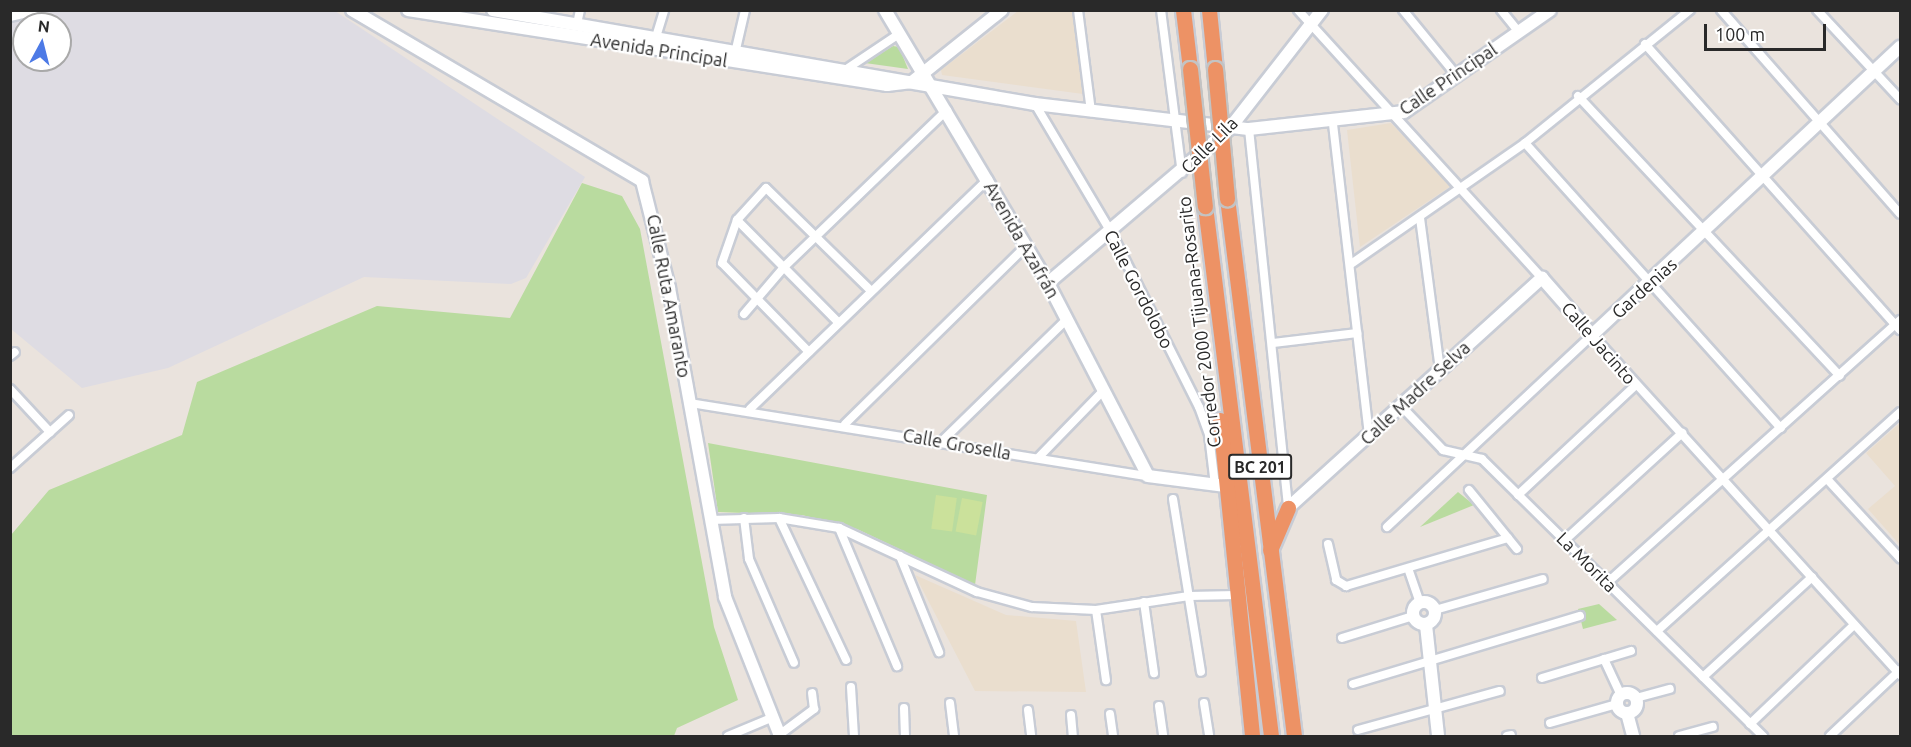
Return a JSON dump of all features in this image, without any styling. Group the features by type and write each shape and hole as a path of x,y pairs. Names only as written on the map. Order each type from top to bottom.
{"highway":[{"name":"Corredor 2000 Tijuana-Rosarito","path":"1183,10 1222,357 1271,736"},
{"name":"BC 201","path":"1209,10 1227,198 1294,736"},
{"path":"1222,357 1220,486 1236,595 1252,736"},
{"path":"1270,550 1288,508"}],"street":[{"path":"10,15 31,10"},
{"name":"Calle Ruta Amaranto","path":"352,10 642,181 650,199 725,597 779,736"},
{"name":"Avenida Principal","path":"408,10 887,85 912,82"},
{"path":"577,24 580,10"},
{"path":"656,37 664,10"},
{"path":"736,49 746,10"},
{"name":"Avenida Azafrán","path":"885,10 925,73 1048,283 1102,392 1148,476"},
{"path":"912,82 1002,10"},
{"path":"1078,10 1092,112"},
{"path":"1161,10 1182,173"},
{"name":"Calle Jacinto","path":"1298,10 1392,117 1542,278 1854,625 1900,672"},
{"name":"Calle Lila","path":"1048,283 1182,173 1230,128 1322,10"},
{"path":"1403,10 1457,76"},
{"path":"1501,10 1518,31"},
{"name":"Calle Principal","path":"1230,128 1333,124 1392,117 1457,76 1550,10"},
{"path":"1351,264 1525,143 1578,96 1690,10"},
{"path":"1721,10 1900,214"},
{"path":"1817,10 1900,99"},
{"name":"Avenida Principal","path":"495,11 848,68 933,87 1035,104 1174,123 1230,128"},
{"path":"848,68 899,34"},
{"path":"1607,583 1723,478 1899,325 1764,179 1645,44"},
{"name":"Gardenias","path":"1387,527 1592,335 1821,126 1900,47"},
{"path":"1578,96 1840,375"},
{"name":"Calle Gordolobo","path":"1035,104 1111,232 1206,421 1220,486"},
{"path":"744,314 785,266 947,110"},
{"path":"1333,124 1351,264 1369,436"},
{"path":"1249,129 1273,343 1288,508"},
{"path":"1525,143 1781,428"},
{"path":"750,410 870,290 988,179"},
{"path":"809,352 722,262 737,220 766,188 818,233 870,290"},
{"path":"1420,218 1440,369"},
{"path":"737,220 838,322"},
{"path":"845,424 1026,246"},
{"name":"Calle Madre Selva","path":"1288,508 1542,278"},
{"path":"942,441 1067,319"},
{"path":"1273,343 1357,333"},
{"path":"1518,495 1636,385"},
{"path":"10,389 50,432"},
{"path":"1038,458 1102,392"},
{"name":"Calle Grosella","path":"690,403 845,424 1038,458 1220,486"},
{"name":"La Morita","path":"1401,406 1443,450 1482,459 1763,736"},
{"path":"1657,631 1900,412"},
{"path":"10,468 69,415"},
{"path":"1565,540 1682,433"},
{"path":"1827,478 1900,558"},
{"path":"1469,490 1517,549"},
{"path":"1173,499 1201,672"},
{"path":"744,518 749,559 794,663"},
{"path":"710,520 779,518 839,528 986,595 1032,607 1096,610 1189,596 1236,595"},
{"path":"779,518 846,660"},
{"path":"839,528 897,666"},
{"path":"1328,544 1340,585 1409,571 1508,538"},
{"path":"900,556 939,652"},
{"path":"1409,571 1420,603 1435,610 1543,579"},
{"path":"1703,677 1812,578"},
{"path":"1144,602 1154,673"},
{"path":"1342,638 1413,616 1420,603"},
{"path":"1096,610 1106,680"},
{"path":"1435,610 1426,625 1433,660 1438,736"},
{"path":"1413,616 1426,625"},
{"path":"1353,684 1580,616"},
{"path":"1750,724 1854,625"},
{"path":"1542,678 1631,651"},
{"path":"1604,659 1634,736"},
{"path":"1830,736 1900,672"},
{"path":"851,687 854,736"},
{"path":"1550,723 1622,704 1635,708 1636,698 1670,689"},
{"path":"1358,729 1500,691"},
{"path":"779,736 814,709 812,693"},
{"path":"950,703 954,736"},
{"path":"1204,703 1209,736"},
{"path":"1159,706 1163,736"},
{"path":"904,708 905,736"},
{"path":"1028,710 1031,736"},
{"path":"1071,714 1073,736"},
{"path":"1110,714 1113,736"},
{"path":"728,736 771,718"},
{"path":"1680,736 1713,727"}],"shaded area":[{"path":"10,11 335,11 585,177 526,278 511,284 364,277 168,368 82,388 11,329"},
{"path":"1018,11 1072,11 1083,94 942,75 941,70"},
{"path":"1391,123 1451,186 1360,247 1347,130"},
{"path":"1900,423 1900,545 1868,509 1895,486 1866,453"},
{"path":"915,575 1006,615 1076,621 1086,692 975,691"}],"green space":[{"path":"893,46 899,47 908,69 865,63"},
{"path":"582,183 622,196 640,229 714,627 738,700 677,728 674,736 11,736 11,535 49,490 182,435 197,382 377,306 510,318"},
{"path":"708,443 987,495 975,585 857,529 802,515 718,512"},
{"path":"1458,492 1474,505 1420,527"},
{"path":"936,495 957,498 952,532 931,529"},
{"path":"962,498 983,502 976,535 956,531"},
{"path":"1599,604 1617,620 1583,629 1578,609"}]}
